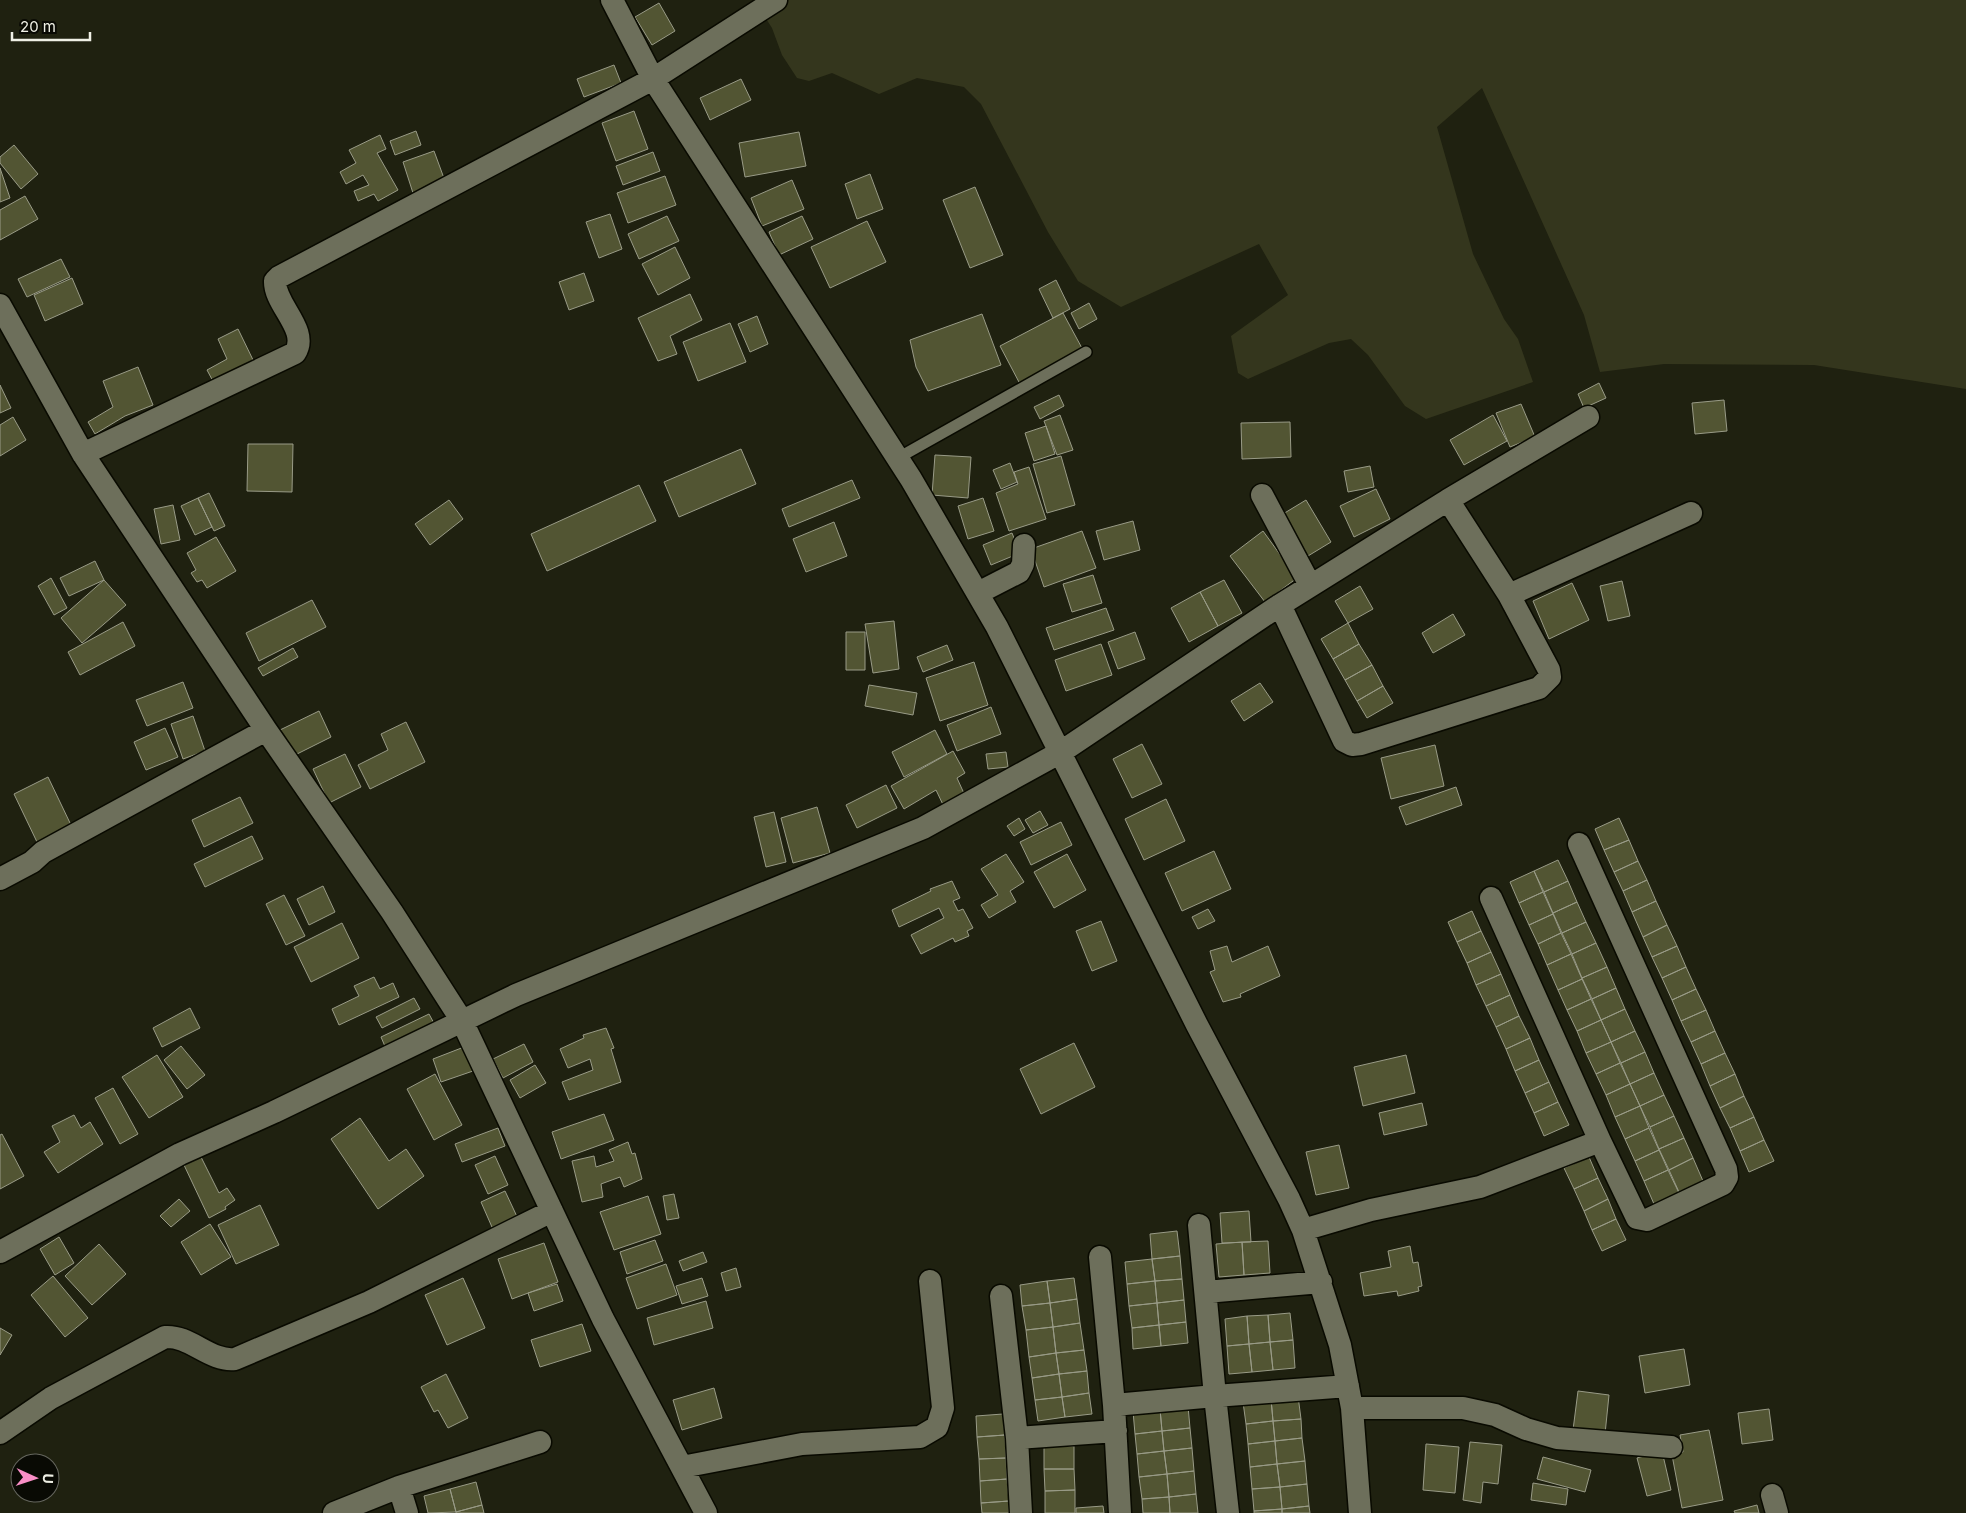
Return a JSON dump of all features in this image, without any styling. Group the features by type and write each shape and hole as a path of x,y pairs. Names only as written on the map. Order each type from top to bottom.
{"street":[{"path":"612,0 653,79 898,458 978,594 1061,752 1197,1025 1303,1230 1340,1346 1350,1397 1360,1513"},
{"path":"83,454 295,353 298,346 298,335 276,290 276,281 279,277 653,79 776,0"},
{"path":"0,305 83,454 266,730 354,856 462,1022 603,1319 706,1513"},
{"path":"0,1252 180,1154 543,984 923,828 1061,752 1310,585 1588,417"},
{"path":"1262,495 1310,585"},
{"path":"1280,605 1344,741 1352,745 1361,744 1539,688 1550,677 1549,670 1509,595 1448,500"},
{"path":"1509,595 1691,514"},
{"path":"978,594 1019,572 1023,564 1024,544"},
{"path":"0,879 32,862 43,852 266,730"},
{"path":"1491,898 1600,1141 1637,1218 1647,1220 1723,1184 1727,1177 1726,1169 1668,1037 1579,844"},
{"path":"1303,1230 1371,1210 1480,1187 1600,1141"},
{"path":"0,1433 52,1398 165,1337 176,1338 224,1359 235,1359 369,1302 552,1211"},
{"path":"1199,1224 1228,1513"},
{"path":"1100,1257 1114,1405 1120,1513"},
{"path":"682,1467 802,1444 920,1437 937,1427 943,1408 930,1281"},
{"path":"1206,1292 1321,1282"},
{"path":"1001,1296 1017,1438 1021,1513"},
{"path":"1114,1405 1215,1396 1350,1397 1463,1408 1495,1415 1526,1429 1557,1438 1671,1447"},
{"path":"1017,1438 1116,1431"},
{"path":"334,1513 399,1487 540,1442"},
{"path":"399,1487 407,1513"}],"lane":[{"path":"898,458 1086,352"}],"green space":[{"path":"754,0 1966,0 1966,389 1814,365 1664,364 1600,372 1584,315 1482,88 1437,127 1473,254 1504,319 1518,339 1533,382 1426,419 1405,406 1368,355 1351,339 1329,343 1248,379 1238,373 1231,336 1288,295 1259,244 1121,307 1078,281 1048,232 981,104 964,87 917,78 879,94 832,73 809,81 797,78 782,55 772,28"}],"building":[{"path":"659,3 675,31 652,45 635,17"},
{"path":"614,65 621,83 584,97 577,79"},
{"path":"741,79 751,100 710,120 700,98"},
{"path":"634,111 648,149 616,161 602,123"},
{"path":"416,131 421,145 395,155 390,141"},
{"path":"799,132 806,166 745,177 739,143"},
{"path":"380,135 386,149 377,153 398,190 378,201 374,194 358,201 354,191 369,185 363,175 346,184 340,172 356,163 349,150"},
{"path":"14,145 38,174 21,189 0,163 0,157"},
{"path":"434,151 445,181 413,193 403,162"},
{"path":"653,152 660,171 623,185 616,166"},
{"path":"0,168 10,198 0,202"},
{"path":"870,174 883,209 857,219 845,184"},
{"path":"665,176 676,205 628,223 617,193"},
{"path":"792,180 804,209 762,226 751,198"},
{"path":"975,187 1003,255 970,268 943,200"},
{"path":"25,196 38,219 0,240 0,210"},
{"path":"610,214 622,249 599,258 586,222"},
{"path":"667,216 679,241 639,259 628,234"},
{"path":"802,216 813,239 779,255 769,232"},
{"path":"867,221 886,262 830,288 811,247"},
{"path":"675,247 690,278 658,295 642,264"},
{"path":"61,259 70,277 27,297 18,279"},
{"path":"584,273 594,301 569,310 559,282"},
{"path":"72,278 83,304 45,321 34,295"},
{"path":"1056,280 1070,309 1053,318 1039,289"},
{"path":"690,294 702,320 670,336 677,354 658,361 638,318"},
{"path":"1089,303 1097,319 1079,329 1071,313"},
{"path":"1063,313 1083,350 1020,384 1000,346"},
{"path":"982,314 1001,365 928,391 916,367 910,340"},
{"path":"757,316 768,344 750,352 738,324"},
{"path":"730,323 746,362 698,381 683,342"},
{"path":"238,329 255,364 215,385 207,370 227,359 218,339"},
{"path":"138,367 153,405 125,416 95,434 88,422 113,407 103,381"},
{"path":"1599,383 1606,398 1584,408 1578,394"},
{"path":"0,385 11,408 0,413"},
{"path":"1059,395 1064,406 1040,419 1034,407"},
{"path":"1724,400 1727,431 1695,434 1692,403"},
{"path":"1521,404 1535,437 1510,447 1496,413"},
{"path":"1060,415 1073,450 1057,455 1044,421"},
{"path":"1493,415 1507,441 1464,465 1450,440"},
{"path":"13,417 26,440 0,456 0,425"},
{"path":"1290,422 1291,457 1242,459 1241,423"},
{"path":"1046,426 1055,454 1034,461 1025,433"},
{"path":"248,444 293,444 292,492 247,491"},
{"path":"741,449 756,484 679,517 664,482"},
{"path":"935,455 971,457 968,498 932,495"},
{"path":"1061,456 1075,505 1047,513 1033,464"},
{"path":"1010,463 1017,482 1001,489 993,470"},
{"path":"1370,466 1374,487 1348,492 1344,471"},
{"path":"1029,467 1046,519 1009,531 996,493 1018,484 1014,472"},
{"path":"852,480 860,498 789,527 782,509"},
{"path":"639,485 656,521 547,571 531,534"},
{"path":"1376,489 1390,519 1354,537 1340,506"},
{"path":"209,493 225,526 214,531 198,498"},
{"path":"198,498 212,527 195,535 181,506"},
{"path":"983,498 994,531 968,539 958,506"},
{"path":"449,500 463,519 430,545 415,524"},
{"path":"1306,500 1331,542 1303,559 1278,517"},
{"path":"173,505 180,540 161,544 154,509"},
{"path":"1133,521 1140,550 1104,560 1096,531"},
{"path":"834,522 847,556 806,572 793,539"},
{"path":"1082,531 1096,568 1044,587 1031,549"},
{"path":"1263,531 1297,578 1265,602 1230,556"},
{"path":"1012,533 1020,553 991,565 983,545"},
{"path":"216,537 236,571 207,588 202,580 197,582 191,573 196,570 187,553"},
{"path":"95,561 104,580 69,596 60,578"},
{"path":"1093,575 1102,603 1072,612 1063,584"},
{"path":"51,578 67,608 54,615 38,586"},
{"path":"104,580 126,605 82,643 61,618"},
{"path":"1224,580 1242,613 1218,626 1200,592"},
{"path":"1622,581 1630,616 1608,621 1600,586"},
{"path":"1572,583 1589,620 1549,639 1533,601"},
{"path":"1360,586 1373,609 1348,623 1335,601"},
{"path":"1200,592 1218,626 1189,642 1171,608"},
{"path":"312,600 326,627 259,661 246,633"},
{"path":"1106,608 1114,630 1054,650 1046,628"},
{"path":"1453,614 1465,635 1433,653 1422,633"},
{"path":"894,621 899,669 873,673 865,624"},
{"path":"123,622 135,646 80,675 68,652"},
{"path":"1348,623 1359,644 1333,659 1321,639"},
{"path":"846,632 865,632 865,670 846,670"},
{"path":"1135,632 1145,659 1118,669 1108,642"},
{"path":"1101,644 1112,675 1066,691 1055,660"},
{"path":"1359,644 1372,665 1345,680 1333,659"},
{"path":"947,645 953,660 923,672 917,657"},
{"path":"293,648 298,657 263,676 258,668"},
{"path":"974,662 988,705 940,721 926,678"},
{"path":"1372,665 1383,686 1357,701 1345,680"},
{"path":"183,682 193,708 147,726 136,700"},
{"path":"1260,683 1273,702 1244,721 1231,701"},
{"path":"869,685 917,693 913,715 865,706"},
{"path":"1383,686 1393,703 1367,718 1357,701"},
{"path":"991,707 1001,734 957,751 947,725"},
{"path":"319,711 331,737 293,756 280,730"},
{"path":"193,716 205,751 183,759 171,724"},
{"path":"406,722 425,762 370,789 358,765 388,750 381,734"},
{"path":"165,728 178,757 146,770 134,742"},
{"path":"935,730 947,754 904,777 892,752"},
{"path":"1142,744 1162,784 1132,798 1113,759"},
{"path":"1435,745 1444,786 1391,799 1381,758"},
{"path":"953,751 965,773 957,778 967,800 946,811 936,790 904,809 891,786"},
{"path":"1006,752 1008,767 988,769 986,754"},
{"path":"345,754 361,787 329,803 313,769"},
{"path":"48,777 71,825 37,842 14,794"},
{"path":"886,785 897,808 857,828 846,805"},
{"path":"1456,787 1462,805 1406,825 1399,807"},
{"path":"240,797 253,823 204,847 192,820"},
{"path":"1166,799 1185,841 1144,860 1125,819"},
{"path":"817,807 830,853 793,863 781,818"},
{"path":"1040,811 1048,825 1033,833 1025,820"},
{"path":"774,812 786,862 766,867 754,817"},
{"path":"1019,818 1025,829 1014,836 1007,826"},
{"path":"1619,818 1629,840 1604,850 1595,829"},
{"path":"1061,822 1072,845 1031,865 1020,842"},
{"path":"252,836 263,859 205,887 194,864"},
{"path":"1629,840 1638,861 1614,872 1604,850"},
{"path":"1214,851 1231,889 1182,911 1165,873"},
{"path":"1006,854 1024,882 1010,891 1016,902 989,918 981,905 998,895 981,869"},
{"path":"1067,854 1086,890 1054,908 1034,872"},
{"path":"1558,860 1568,881 1544,892 1534,871"},
{"path":"1638,861 1647,880 1623,891 1614,872"},
{"path":"1534,871 1543,892 1519,903 1510,882"},
{"path":"1647,880 1656,901 1632,912 1623,891"},
{"path":"952,881 960,898 953,901 958,911 963,909 973,928 967,931 969,936 955,942 953,938 921,954 911,935 944,918 939,908 899,927 892,910 931,891 930,889"},
{"path":"1568,881 1577,902 1553,913 1544,892"},
{"path":"323,886 335,912 309,925 297,899"},
{"path":"1543,892 1553,914 1529,925 1519,903"},
{"path":"284,895 305,936 286,945 266,904"},
{"path":"1656,901 1667,925 1643,937 1632,912"},
{"path":"1577,902 1586,922 1562,933 1553,913"},
{"path":"1208,909 1215,921 1198,929 1192,917"},
{"path":"1472,911 1481,931 1457,942 1448,922"},
{"path":"1553,914 1561,933 1538,944 1529,925"},
{"path":"1101,921 1117,961 1092,971 1076,931"},
{"path":"1586,922 1596,943 1572,954 1562,933"},
{"path":"342,923 359,958 311,982 294,947"},
{"path":"1667,925 1677,946 1652,957 1643,937"},
{"path":"1481,931 1491,952 1467,963 1457,942"},
{"path":"1561,933 1571,954 1547,965 1538,944"},
{"path":"1596,943 1607,967 1582,978 1572,954"},
{"path":"1227,946 1232,962 1268,946 1280,976 1240,994 1241,997 1223,1002 1210,972 1215,970 1210,951"},
{"path":"1677,946 1686,967 1662,978 1652,957"},
{"path":"1491,952 1501,974 1476,985 1467,963"},
{"path":"1571,954 1582,979 1558,990 1547,965"},
{"path":"1607,967 1616,988 1592,999 1582,978"},
{"path":"1686,967 1696,989 1672,1000 1662,978"},
{"path":"1501,974 1510,995 1486,1006 1476,985"},
{"path":"374,977 380,989 393,983 399,997 339,1025 332,1009 359,996 354,986"},
{"path":"1582,979 1591,999 1567,1010 1558,990"},
{"path":"1616,988 1625,1009 1601,1020 1592,999"},
{"path":"1696,989 1706,1010 1681,1021 1672,1000"},
{"path":"1510,995 1519,1016 1496,1027 1486,1006"},
{"path":"414,998 420,1009 382,1028 376,1017"},
{"path":"1591,999 1601,1020 1577,1031 1567,1010"},
{"path":"190,1008 200,1028 162,1047 153,1028"},
{"path":"1625,1009 1635,1031 1611,1042 1601,1020"},
{"path":"1706,1010 1715,1031 1691,1042 1681,1021"},
{"path":"429,1014 436,1027 387,1051 381,1037"},
{"path":"1519,1016 1530,1038 1506,1049 1496,1027"},
{"path":"1601,1020 1611,1042 1586,1053 1577,1031"},
{"path":"606,1028 614,1048 611,1049 621,1082 569,1100 562,1082 593,1070 590,1059 568,1068 560,1049 584,1038 583,1035"},
{"path":"1635,1031 1645,1052 1621,1063 1611,1042"},
{"path":"1715,1031 1725,1053 1701,1064 1691,1042"},
{"path":"1530,1038 1539,1060 1515,1071 1506,1049"},
{"path":"1611,1042 1620,1063 1596,1074 1586,1053"},
{"path":"1074,1043 1095,1087 1041,1114 1020,1069"},
{"path":"524,1044 533,1062 503,1078 493,1059"},
{"path":"181,1046 205,1075 187,1089 164,1060"},
{"path":"464,1047 473,1071 441,1082 433,1059"},
{"path":"1645,1052 1654,1073 1630,1084 1621,1063"},
{"path":"1725,1053 1735,1074 1710,1086 1701,1064"},
{"path":"157,1055 183,1097 149,1118 122,1077"},
{"path":"1406,1055 1415,1093 1363,1106 1354,1067"},
{"path":"1539,1060 1549,1082 1525,1093 1515,1071"},
{"path":"1620,1063 1630,1084 1606,1095 1596,1074"},
{"path":"535,1065 546,1083 520,1098 510,1080"},
{"path":"1654,1073 1664,1095 1640,1106 1630,1084"},
{"path":"435,1074 462,1125 434,1140 407,1089"},
{"path":"1735,1074 1744,1096 1720,1108 1710,1086"},
{"path":"1549,1082 1558,1102 1534,1113 1525,1093"},
{"path":"1630,1084 1640,1106 1615,1117 1606,1095"},
{"path":"113,1088 138,1134 120,1144 95,1098"},
{"path":"1664,1095 1674,1116 1650,1127 1640,1106"},
{"path":"1744,1096 1754,1117 1730,1128 1720,1108"},
{"path":"1558,1102 1569,1125 1544,1136 1534,1113"},
{"path":"1422,1103 1427,1125 1384,1135 1379,1113"},
{"path":"1640,1106 1649,1128 1625,1139 1615,1117"},
{"path":"604,1114 614,1140 561,1159 552,1132"},
{"path":"74,1115 81,1128 90,1122 103,1144 58,1173 44,1152 60,1142 52,1126"},
{"path":"1674,1116 1684,1138 1659,1149 1650,1127"},
{"path":"1754,1117 1764,1140 1740,1151 1730,1128"},
{"path":"360,1118 389,1161 406,1149 424,1176 378,1209 331,1139"},
{"path":"498,1128 505,1146 462,1162 455,1144"},
{"path":"1649,1128 1659,1150 1635,1161 1625,1139"},
{"path":"2,1134 24,1176 0,1189 0,1135"},
{"path":"1684,1138 1693,1158 1669,1170 1659,1149"},
{"path":"1764,1140 1774,1161 1749,1172 1740,1151"},
{"path":"628,1142 632,1154 635,1153 642,1179 624,1187 620,1177 601,1184 603,1197 582,1202 572,1161 594,1156 596,1167 614,1161 609,1150"},
{"path":"1339,1145 1349,1188 1316,1195 1306,1152"},
{"path":"1659,1150 1668,1170 1644,1181 1635,1161"},
{"path":"495,1156 508,1185 488,1194 475,1165"},
{"path":"201,1157 219,1193 227,1188 235,1200 225,1207 226,1209 209,1218 184,1165"},
{"path":"1589,1157 1598,1178 1574,1189 1564,1168"},
{"path":"1693,1158 1703,1181 1679,1192 1669,1170"},
{"path":"1668,1170 1679,1193 1654,1204 1644,1181"},
{"path":"1598,1178 1608,1199 1584,1211 1574,1189"},
{"path":"505,1191 520,1223 495,1234 481,1202"},
{"path":"674,1194 679,1218 667,1220 663,1196"},
{"path":"648,1196 661,1234 614,1250 600,1212"},
{"path":"179,1199 190,1211 171,1227 160,1216"},
{"path":"1608,1199 1616,1219 1592,1230 1584,1211"},
{"path":"260,1205 279,1245 236,1264 218,1225"},
{"path":"1249,1211 1251,1242 1222,1243 1220,1213"},
{"path":"1616,1219 1626,1240 1602,1251 1592,1230"},
{"path":"210,1224 231,1257 201,1275 181,1242"},
{"path":"1177,1231 1180,1256 1152,1259 1150,1234"},
{"path":"59,1237 74,1263 55,1275 40,1249"},
{"path":"655,1240 663,1261 627,1274 620,1252"},
{"path":"1268,1241 1270,1273 1244,1275 1242,1242"},
{"path":"1242,1242 1244,1275 1219,1277 1216,1244"},
{"path":"544,1243 558,1282 512,1299 498,1259"},
{"path":"99,1244 126,1274 92,1305 65,1276"},
{"path":"1410,1246 1413,1263 1418,1262 1422,1286 1418,1287 1419,1291 1398,1296 1397,1291 1364,1296 1360,1273 1391,1267 1388,1251"},
{"path":"703,1252 707,1262 683,1271 679,1261"},
{"path":"1180,1256 1182,1279 1155,1281 1152,1259"},
{"path":"1152,1259 1155,1281 1127,1284 1125,1262"},
{"path":"666,1264 677,1295 637,1309 626,1278"},
{"path":"736,1268 741,1287 726,1291 721,1273"},
{"path":"53,1276 88,1318 65,1337 31,1295"},
{"path":"463,1278 485,1328 447,1345 425,1295"},
{"path":"702,1278 708,1296 682,1304 676,1286"},
{"path":"1074,1278 1077,1299 1050,1303 1047,1281"},
{"path":"1182,1279 1184,1300 1157,1303 1155,1281"},
{"path":"1047,1281 1050,1303 1022,1306 1020,1285"},
{"path":"1155,1281 1157,1303 1129,1306 1127,1284"},
{"path":"557,1284 563,1301 534,1311 528,1293"},
{"path":"1077,1299 1080,1323 1053,1327 1050,1303"},
{"path":"1184,1300 1186,1322 1159,1325 1157,1303"},
{"path":"706,1301 713,1328 654,1345 647,1318"},
{"path":"1050,1303 1053,1327 1026,1330 1022,1306"},
{"path":"1157,1303 1159,1325 1132,1328 1129,1306"},
{"path":"1290,1313 1293,1340 1270,1342 1268,1315"},
{"path":"1268,1315 1270,1342 1249,1344 1247,1316"},
{"path":"1247,1316 1249,1344 1227,1346 1225,1319"},
{"path":"1186,1322 1188,1343 1161,1346 1159,1325"},
{"path":"1080,1323 1084,1350 1056,1353 1053,1327"},
{"path":"582,1324 591,1351 540,1367 531,1340"},
{"path":"1159,1325 1161,1346 1133,1349 1132,1328"},
{"path":"1053,1327 1056,1353 1029,1357 1026,1330"},
{"path":"0,1328 12,1335 0,1355"},
{"path":"1293,1340 1295,1368 1273,1370 1270,1342"},
{"path":"1270,1342 1273,1370 1252,1372 1249,1344"},
{"path":"1249,1344 1252,1372 1229,1374 1227,1346"},
{"path":"1684,1349 1690,1385 1645,1393 1639,1356"},
{"path":"1084,1350 1087,1371 1059,1374 1056,1353"},
{"path":"1056,1353 1059,1374 1032,1378 1029,1357"},
{"path":"1087,1371 1089,1393 1062,1397 1059,1374"},
{"path":"446,1374 468,1418 448,1428 438,1410 434,1412 421,1387"},
{"path":"1059,1374 1062,1397 1035,1400 1032,1378"},
{"path":"714,1388 722,1418 682,1430 673,1400"},
{"path":"1578,1391 1609,1395 1605,1434 1573,1430"},
{"path":"1089,1393 1092,1414 1065,1417 1062,1397"},
{"path":"1298,1396 1301,1419 1273,1421 1271,1399"},
{"path":"1062,1397 1065,1417 1038,1421 1035,1400"},
{"path":"1271,1399 1273,1421 1246,1424 1243,1402"},
{"path":"1188,1406 1190,1428 1162,1431 1160,1409"},
{"path":"1160,1409 1162,1431 1135,1434 1133,1411"},
{"path":"1769,1409 1773,1440 1742,1444 1738,1413"},
{"path":"1003,1414 1005,1435 977,1437 976,1416"},
{"path":"1301,1419 1302,1438 1275,1441 1273,1421"},
{"path":"1273,1421 1275,1441 1248,1444 1246,1424"},
{"path":"1190,1428 1192,1448 1164,1451 1162,1431"},
{"path":"1709,1430 1723,1500 1682,1508 1672,1455 1683,1452 1680,1435"},
{"path":"1162,1431 1164,1451 1137,1454 1135,1434"},
{"path":"1005,1435 1006,1458 979,1459 977,1437"},
{"path":"1302,1438 1305,1461 1277,1464 1275,1441"},
{"path":"1275,1441 1277,1464 1250,1467 1248,1444"},
{"path":"1470,1442 1502,1445 1498,1484 1483,1482 1481,1503 1463,1500"},
{"path":"1426,1444 1459,1447 1455,1493 1423,1490"},
{"path":"1074,1446 1074,1469 1044,1469 1044,1447"},
{"path":"1192,1448 1194,1471 1167,1474 1164,1451"},
{"path":"1164,1451 1167,1474 1139,1477 1137,1454"},
{"path":"1662,1451 1671,1490 1647,1496 1637,1458"},
{"path":"1543,1457 1591,1470 1585,1492 1537,1479"},
{"path":"1006,1458 1007,1479 980,1481 979,1459"},
{"path":"1305,1461 1307,1484 1280,1487 1277,1464"},
{"path":"1277,1464 1280,1487 1252,1489 1250,1467"},
{"path":"1044,1469 1074,1469 1075,1490 1045,1491"},
{"path":"1194,1471 1196,1494 1169,1497 1167,1474"},
{"path":"1167,1474 1169,1497 1142,1499 1139,1477"},
{"path":"1007,1479 1009,1501 981,1503 980,1481"},
{"path":"476,1482 482,1505 456,1512 450,1489"},
{"path":"1533,1483 1568,1489 1566,1505 1531,1500"},
{"path":"1307,1484 1309,1506 1282,1509 1280,1487"},
{"path":"1280,1487 1282,1509 1254,1511 1252,1489"},
{"path":"450,1489 456,1512 428,1513 424,1496"},
{"path":"1075,1490 1075,1513 1045,1513 1045,1491"},
{"path":"1196,1494 1198,1513 1170,1513 1169,1497"},
{"path":"1169,1497 1170,1513 1143,1513 1142,1499"},
{"path":"1009,1501 1009,1513 982,1513 981,1503"},
{"path":"482,1505 484,1513 456,1513 456,1512"},
{"path":"1757,1505 1759,1513 1735,1513 1734,1511"},
{"path":"1103,1506 1104,1513 1076,1513 1076,1508"},
{"path":"1309,1506 1310,1513 1282,1513 1282,1509"},
{"path":"1282,1509 1282,1513 1254,1513 1254,1511"}]}
